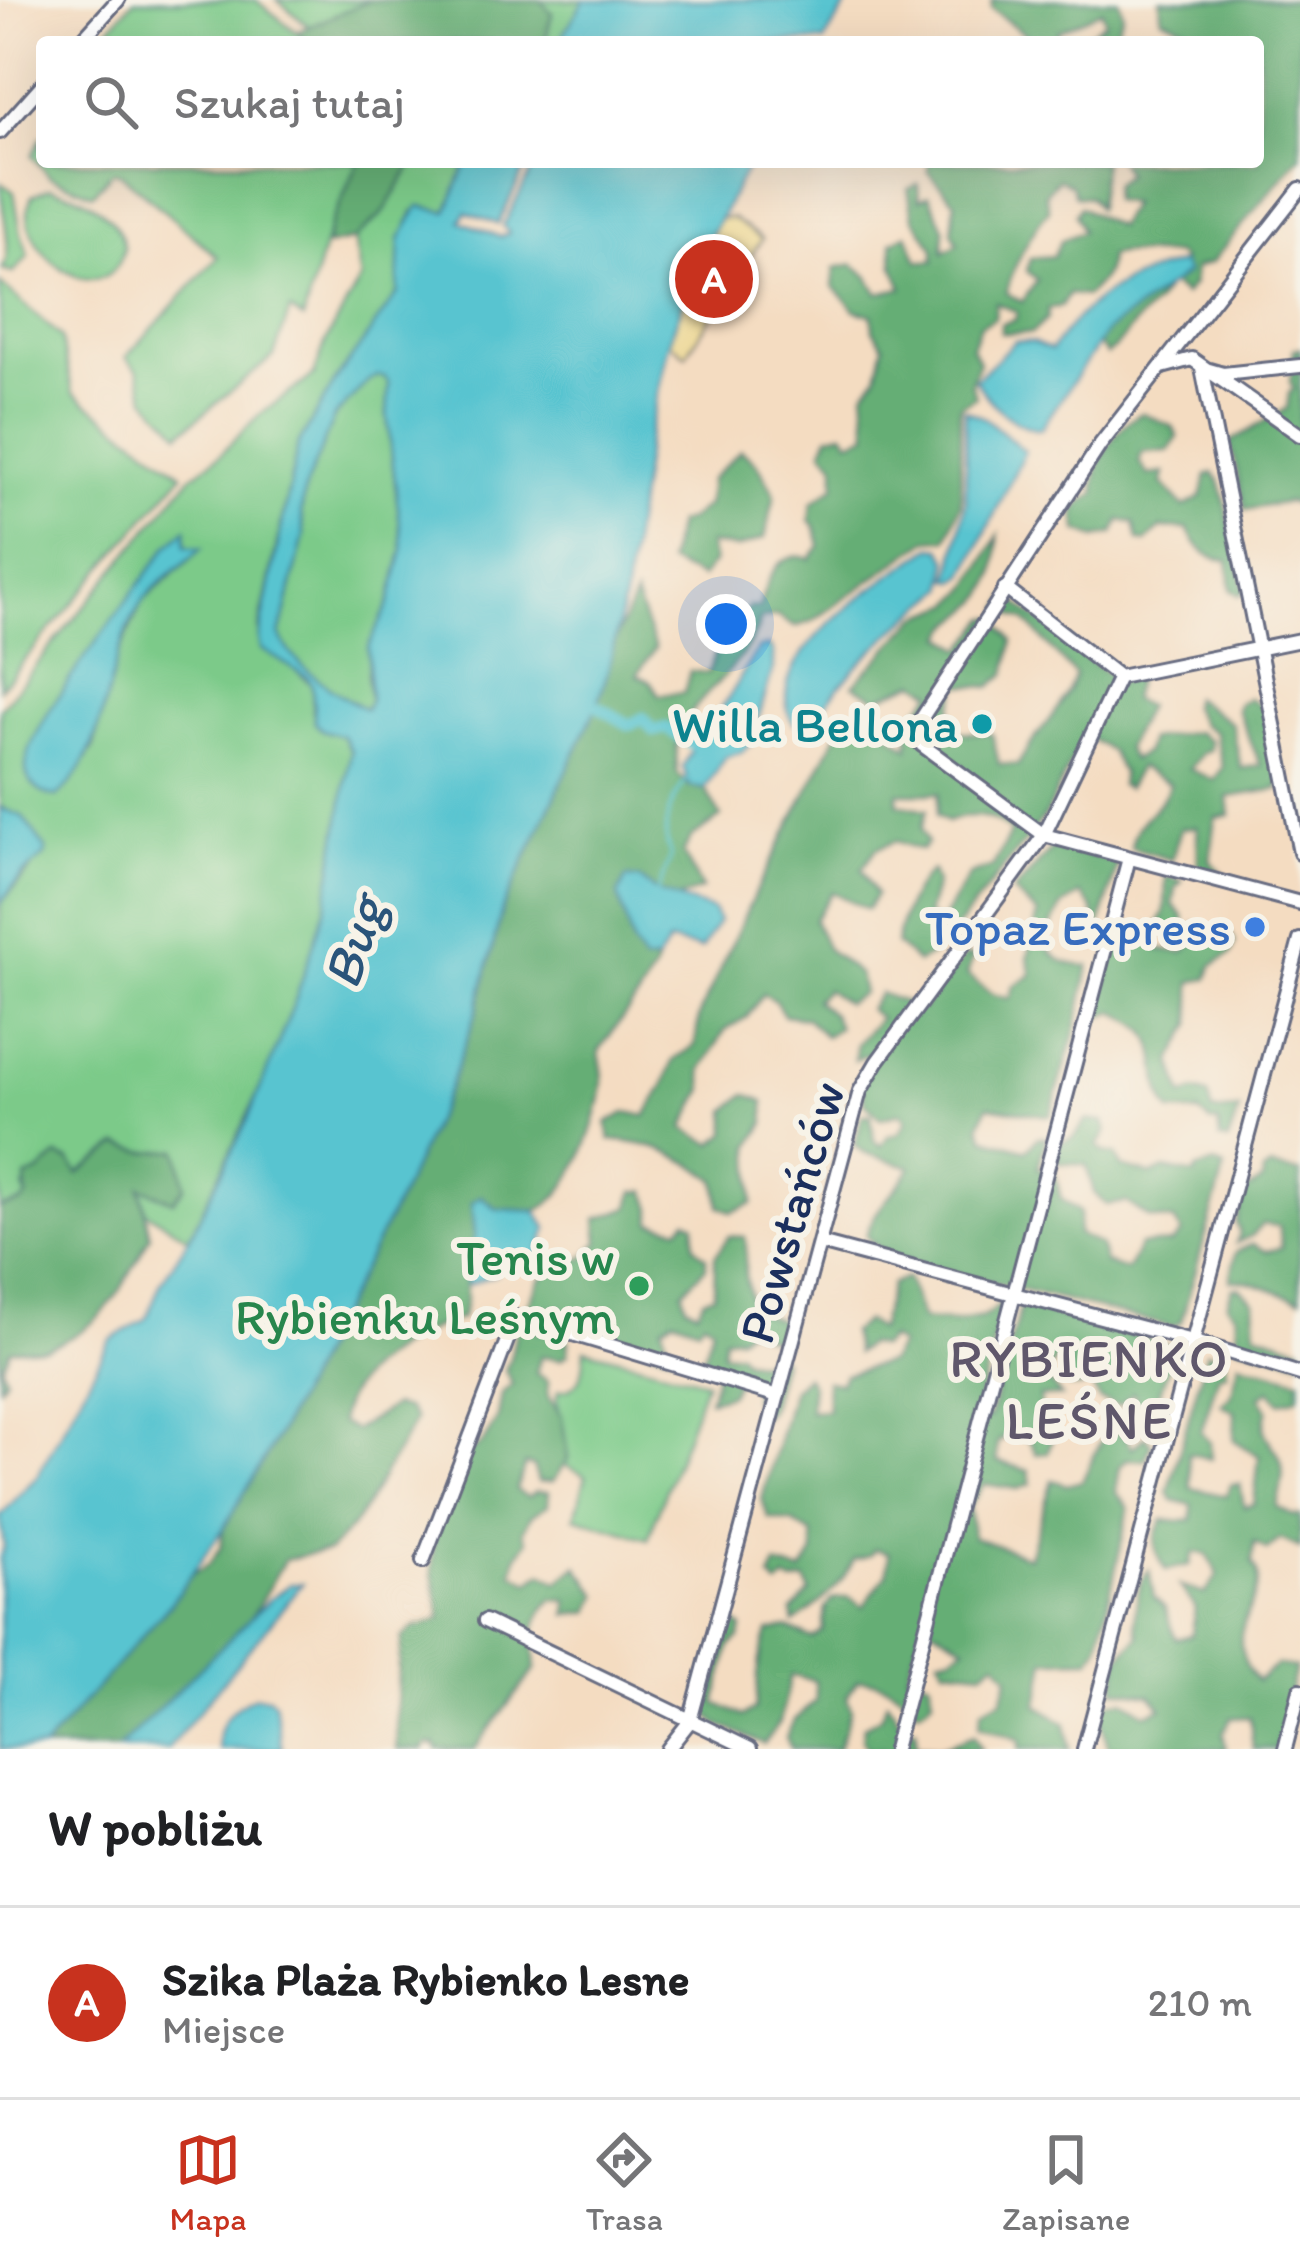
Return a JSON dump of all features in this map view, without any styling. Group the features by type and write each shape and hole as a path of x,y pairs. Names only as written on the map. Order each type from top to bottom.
{"street":[{"path":"85,36 118,0"},
{"path":"0,132 36,92"},
{"path":"1300,189 1100,445 914,730 922,746 1044,836 1300,903"},
{"path":"1193,325 1197,364 1300,853"},
{"path":"1197,364 1300,435"},
{"path":"1161,368 1197,364 1223,374 1300,367"},
{"path":"1005,588 1119,676 1300,640"},
{"name":"Powstańców","path":"668,1749 690,1721 860,1091 1044,836 1119,676"},
{"path":"894,1749 1129,858"},
{"path":"1084,1749 1300,940"},
{"path":"820,1243 1192,1341 1300,1375"},
{"path":"423,1561 516,1317 778,1396"},
{"path":"484,1621 750,1749"},
{"path":"1285,1749 1300,1690"}],"green space":[{"path":"134,0 256,0 301,36 102,36"},
{"path":"277,0 370,0 310,27"},
{"path":"370,0 540,0 552,13 546,36 302,36 297,32"},
{"path":"540,0 584,0 563,36 546,36 552,13"},
{"path":"1119,0 1123,14 1114,36 1086,36 1105,22 1102,10 1058,31 1058,36 1026,36 991,9 992,1"},
{"path":"1160,0 1300,0 1300,156 1211,263 1195,268 1193,284 1184,295 1168,283 1107,355 1091,336 1182,260 1176,254 1109,256 1105,274 1086,296 1069,294 1061,306 1048,309 1047,319 1032,333 1001,333 1001,324 1015,320 1017,312 996,303 995,318 980,325 972,347 979,362 971,383 976,397 960,406 961,504 947,539 928,540 813,621 795,627 777,616 761,619 733,667 687,719 678,739 677,773 690,787 705,789 721,817 691,838 683,853 702,889 678,899 639,879 630,930 644,962 657,961 599,1051 602,1094 582,1154 561,1192 535,1211 497,1209 470,1253 460,1319 404,1344 353,1388 341,1423 354,1430 393,1406 408,1409 415,1420 357,1521 329,1551 285,1559 250,1620 118,1749 43,1749 192,1573 209,1564 221,1547 223,1529 273,1444 401,1194 449,1088 477,1011 502,909 597,706 614,642 635,596 655,648 637,675 650,681 659,695 684,693 690,671 708,673 717,650 749,607 759,608 774,570 789,558 810,559 820,546 810,520 812,503 835,486 835,464 823,449 829,435 844,432 850,441 868,434 864,392 877,376 884,345 873,330 872,315 855,310 833,286 835,268 853,264 878,293 903,288 894,267 892,242 907,234 918,261 934,261 934,249 913,217 908,189 918,184 919,200 929,196 944,228 943,252 958,244 952,232 955,202 928,168 1102,168 1097,208 1090,197 1075,196 1071,185 1058,179 1045,194 1049,210 1024,250 1007,293 1022,302 1037,280 1027,271 1030,258 1053,256 1061,241 1082,231 1075,214 1080,207 1117,227 1131,203 1112,200 1113,184 1126,174 1122,168 1264,168 1264,36 1190,36 1189,29 1161,17"},
{"path":"42,168 356,168 330,226 303,319 290,310 274,356 180,433 146,398 138,370 126,357 218,257 120,173 113,171 93,194 50,177"},
{"path":"356,168 410,168 384,212 354,240 326,246"},
{"path":"410,168 465,168 447,212 420,206 413,212 398,293 334,383 298,445 259,629 262,649 312,685 313,712 322,730 343,736 351,752 330,887 300,992 189,1238 146,1212 140,1186 173,1201 185,1186 178,1150 147,1152 119,1145 78,1174 57,1156 24,1187 27,1198 0,1208 0,904 32,868 0,808 0,709 191,477 258,416 314,375 325,343 361,279 354,240 384,212","holes":["186,532 186,547 196,554 142,602 110,674 94,747 64,790 28,754 49,712 167,547"]},
{"path":"1,183 14,192 29,256 13,273 2,270 7,240"},
{"path":"50,188 86,200 115,225 124,248 114,269 99,278 81,277 46,255 33,236 28,216 32,196"},
{"path":"0,283 61,337 73,393 183,474 0,689"},
{"path":"1300,348 1300,517 1298,505 1288,502 1245,510 1230,442 1287,408 1294,389 1290,382 1294,349"},
{"path":"378,376 389,383 387,415 403,549 389,604 373,638 367,673 370,701 365,709 305,669 280,635 304,535 305,488 334,417"},
{"path":"1143,413 1173,427 1178,437 1169,451 1143,452 1139,461 1148,475 1164,473 1162,483 1184,507 1201,497 1207,475 1213,473 1220,481 1245,592 1239,595 1231,589 1228,560 1204,551 1188,529 1161,528 1146,542 1138,541 1134,523 1120,520 1114,533 1096,538 1078,531 1075,513 1096,494 1097,472 1108,447 1124,425"},
{"path":"741,450 758,464 775,495 765,538 737,548 709,544 714,562 701,578 668,563 677,523 689,520 707,505 710,480"},
{"path":"998,536 991,584 945,636 963,649 987,619 995,617 1013,641 1006,674 990,687 959,685 951,708 958,732 992,734 999,764 1018,765 1075,675 1025,620 1001,610 1008,596 1109,675 1111,685 1137,677 1131,699 1146,706 1126,748 1132,760 1145,752 1149,739 1196,732 1210,740 1210,751 1202,753 1190,769 1214,780 1223,767 1215,733 1201,724 1191,705 1193,697 1232,724 1241,768 1261,766 1237,710 1249,698 1266,709 1279,789 1228,797 1230,815 1216,818 1210,861 1223,873 1198,869 1197,827 1181,828 1172,860 1131,848 1137,829 1170,784 1139,767 1127,788 1120,785 1122,773 1110,751 1084,735 1045,816 939,950 917,963 896,944 912,894 932,871 936,883 927,915 940,923 969,875 993,867 1011,832 981,816 947,822 937,815 939,793 898,793 898,804 927,810 921,829 927,843 921,850 896,841 876,849 862,869 876,895 867,909 832,892 814,920 827,949 859,974 863,993 846,1003 826,990 815,1000 833,1015 838,1028 825,1036 806,1018 784,1015 763,994 747,1017 725,1030 702,1070 704,1089 684,1128 713,1144 727,1133 727,1111 746,1094 764,1101 765,1123 751,1146 753,1203 732,1212 720,1206 716,1180 666,1152 610,1140 607,1123 627,1112 646,1116 673,1061 695,1045 699,1015 840,728 869,721 909,748 908,721 933,692 916,682 877,698 853,685 918,617 952,604 969,588"},
{"path":"1055,845 1118,863 1094,948 1088,938 1096,923 1093,909 1081,894 1063,906 1043,940 1062,960 1089,966 1076,1030 1050,1116 988,1106 980,1125 985,1138 1027,1150 1038,1137 1046,1138 1038,1168 1055,1173 1061,1199 1080,1212 1078,1234 1100,1245 1105,1263 1127,1270 1140,1245 1172,1243 1182,1233 1174,1221 1150,1218 1126,1202 1106,1205 1094,1193 1086,1165 1058,1163 1058,1143 1074,1138 1087,1120 1104,1122 1107,1131 1098,1146 1116,1155 1122,1167 1152,1175 1165,1169 1195,1175 1196,1170 1214,1164 1225,1168 1181,1322 1172,1327 900,1260 883,1253 866,1236 911,1167 865,1153 855,1145 862,1115 871,1115 874,1141 881,1146 907,1120 900,1113 881,1118 864,1102 862,1077 870,1060 867,1054 855,1060 856,1044 879,1018 869,1009 880,993 922,1009 965,956 973,957 967,975 992,994 1010,999 1014,986 1032,975 1028,958 1038,914 1013,892"},
{"path":"1166,876 1182,881 1173,904 1184,917 1184,928 1154,937 1158,949 1183,952 1195,943 1195,924 1207,931 1228,929 1235,942 1231,954 1212,966 1208,979 1192,982 1192,1024 1172,1061 1183,1096 1195,1091 1208,1095 1213,1112 1239,1110 1228,1141 1220,1140 1218,1122 1211,1123 1199,1113 1171,1112 1161,1092 1153,1047 1142,1028 1115,1012 1100,1017 1096,1011 1109,974 1112,945 1123,942 1137,925 1158,926 1165,911"},
{"path":"119,1145 147,1152 178,1150 185,1186 173,1201 140,1187 150,1236 111,1303 68,1339 43,1348 10,1350 2,1366 6,1378 0,1386 0,1208 21,1203 27,1197 26,1178 57,1156 70,1161 78,1174"},
{"path":"1270,1167 1300,1173 1300,1299 1255,1283 1230,1280 1236,1252 1253,1244 1266,1251 1282,1248 1279,1226 1262,1224 1236,1243 1245,1192 1262,1181"},
{"path":"646,1191 652,1222 679,1228 687,1220 695,1224 694,1246 706,1257 706,1267 683,1291 686,1305 697,1311 714,1294 715,1256 729,1236 745,1237 749,1309 780,1320 786,1332 784,1344 747,1328 739,1336 724,1337 722,1353 738,1352 744,1360 761,1362 771,1351 782,1359 769,1410 763,1416 753,1400 754,1381 738,1378 730,1394 709,1400 717,1370 702,1362 712,1326 703,1320 698,1327 674,1318 662,1326 671,1355 570,1327 562,1308 527,1307 539,1281 564,1256 582,1259 599,1242 597,1219 630,1207 634,1192"},
{"path":"907,1278 922,1320 955,1322 983,1317 1003,1303 975,1416 989,1418 1021,1306 1170,1345 1173,1353 1152,1415 1143,1415 1133,1392 1119,1406 1099,1399 1090,1381 1069,1387 1069,1359 1058,1356 1045,1377 1061,1396 1040,1397 1041,1416 1055,1428 1048,1453 1036,1454 1030,1441 1010,1432 997,1443 997,1461 1029,1471 1031,1484 1018,1489 984,1484 969,1507 973,1537 1029,1557 1052,1480 1067,1485 1082,1481 1107,1429 1126,1437 1132,1448 1146,1436 1151,1444 1145,1460 1127,1459 1120,1467 1116,1492 1129,1508 1099,1645 1091,1659 1046,1660 1038,1705 1066,1724 1070,1749 1019,1749 1021,1740 979,1726 982,1709 1002,1699 1009,1676 996,1661 983,1671 945,1667 939,1657 965,1646 932,1627 922,1626 908,1673 930,1681 933,1698 916,1709 890,1687 857,1680 847,1697 851,1710 838,1749 791,1749 786,1738 794,1720 816,1701 815,1681 791,1675 780,1722 764,1744 717,1724 703,1710 716,1643 724,1640 732,1620 742,1628 740,1638 730,1646 716,1703 743,1716 755,1709 760,1660 769,1631 787,1628 813,1638 822,1631 825,1609 832,1599 849,1597 863,1607 887,1574 889,1553 875,1549 854,1560 828,1594 794,1623 792,1612 810,1592 805,1580 793,1583 786,1579 779,1586 770,1578 776,1565 802,1572 814,1553 812,1534 792,1522 768,1518 762,1499 792,1390 806,1376 812,1386 809,1411 828,1410 826,1381 840,1383 844,1375 889,1362 899,1345 889,1338 881,1347 867,1344 856,1353 851,1332 866,1321 879,1330 891,1284"},
{"path":"1239,1287 1254,1301 1256,1332 1300,1346 1300,1360 1238,1345 1236,1314 1227,1304 1232,1288"},
{"path":"518,1324 569,1340 568,1354 561,1359 541,1356 536,1373 548,1381 548,1396 562,1417 568,1459 553,1481 538,1482 533,1466 525,1464 516,1490 528,1497 537,1491 549,1492 548,1505 531,1516 523,1531 527,1541 513,1573 530,1582 542,1573 558,1582 577,1566 599,1595 590,1612 567,1615 568,1600 553,1599 540,1614 535,1630 536,1668 474,1749 437,1749 427,1744 424,1749 397,1749 402,1638 414,1627 441,1619 432,1570 435,1525 466,1453 482,1444 498,1417 502,1393 512,1384 505,1370"},
{"path":"585,1349 706,1381 648,1539 575,1517 586,1476 564,1465 568,1459 556,1401 558,1391 573,1387 580,1377"},
{"path":"1207,1351 1226,1360 1227,1372 1219,1374 1201,1432 1210,1442 1211,1459 1188,1453 1191,1488 1226,1496 1231,1485 1240,1484 1244,1507 1254,1504 1259,1456 1234,1440 1235,1412 1221,1404 1231,1396 1239,1362 1300,1379 1298,1397 1280,1402 1270,1390 1260,1397 1268,1410 1264,1431 1282,1468 1277,1507 1300,1516 1300,1548 1280,1539 1267,1550 1254,1542 1257,1587 1241,1644 1257,1681 1277,1665 1295,1668 1277,1749 1253,1749 1250,1717 1231,1718 1223,1733 1226,1749 1112,1749 1100,1714 1108,1702 1124,1700 1147,1714 1162,1708 1151,1695 1115,1689 1119,1658 1139,1636 1136,1602 1145,1576 1149,1570 1154,1597 1165,1608 1176,1639 1192,1635 1195,1607 1180,1586 1205,1594 1218,1575 1207,1554 1194,1552 1190,1565 1166,1570 1156,1546 1163,1520 1192,1521 1192,1505 1173,1500 1168,1493"},
{"path":"887,1701 906,1729 916,1729 916,1746 939,1748 974,1735 981,1749 869,1749 862,1740 864,1726 880,1717"}],"sand":[{"path":"719,218 732,218 762,239 686,355 669,342 700,255"}],"water":[{"path":"584,0 850,0 828,36 563,36"},
{"name":"Bug","path":"465,168 525,168 498,224 466,212 461,221 500,237 509,233 503,226 533,168 747,168 700,255 669,342 646,447 624,599 597,706 502,909 477,1011 449,1088 401,1194 273,1444 223,1529 170,1604 43,1749 0,1749 0,1558 4,1547 0,1516 38,1475 110,1340 147,1318 160,1284 189,1238 248,1119 326,906 351,751 343,736 315,723 307,677 261,649 259,639 298,445 334,383 398,293 400,239 419,206 447,212","holes":["385,377 389,383 387,415 403,549 389,604 368,647 370,701 365,709 305,669 280,635 304,535 305,488 334,417 369,380"]},
{"path":"1181,263 1187,273 1107,331 1040,430 1003,412 975,380 1015,341 1051,350 1078,317 1107,293"},
{"path":"965,410 985,418 1025,451 965,575 956,581 950,579 966,502"},
{"path":"186,529 186,546 202,548 162,581 128,627 97,731 75,778 57,797 41,791 32,784 26,768 44,721 109,624"},
{"path":"932,547 942,548 948,559 946,588 874,649 813,722 794,724 786,698 792,672 808,647 858,599"},
{"path":"769,646 773,669 751,743 726,757 705,789 690,787 683,767 693,748 754,654"},
{"path":"0,808 22,816 46,849 45,856 22,875 0,904"},
{"path":"626,878 713,910 719,921 701,949 669,942 657,961 644,962 633,945 618,895"},
{"path":"481,1196 497,1209 536,1211 548,1229 538,1254 529,1257 515,1252 500,1262 496,1274 467,1285 475,1236 472,1203"},
{"path":"290,1584 302,1584 168,1749 118,1749 271,1598"},
{"path":"255,1696 269,1697 275,1703 282,1749 219,1749 227,1716"}],"waterway":[{"path":"597,706 630,725 643,718 654,731 666,728 693,745"},
{"path":"657,892 671,857 668,816 687,779"}],"place":[{"name":"Szika Plaża Rybienko Lesne","path":"714,279"},
{"name":"Willa Bellona","path":"982,724"},
{"name":"Topaz Express","path":"1255,927"},
{"name":"Tenis w Rybienku Leśnym","path":"639,1286"}],"district":[{"name":"RYBIENKO LEŚNE","path":"1090,1389"}]}
